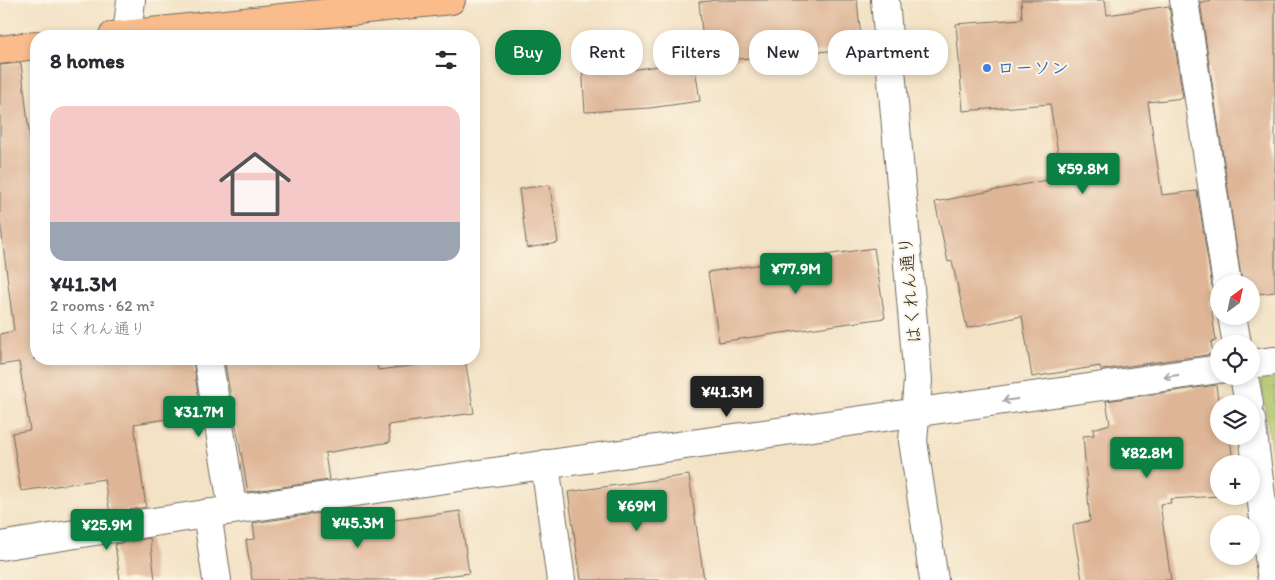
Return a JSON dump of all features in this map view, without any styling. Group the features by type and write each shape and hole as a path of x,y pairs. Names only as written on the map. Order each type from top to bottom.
{"main road":[{"path":"167,30 451,0"},
{"path":"0,50 30,47"}],"street":[{"path":"122,30 131,0"},
{"name":"はくれん通り","path":"885,0 918,380 914,414 914,441 934,580"},
{"path":"1184,0 1226,275"},
{"path":"1260,363 1275,361"},
{"path":"208,365 220,512 217,580"},
{"path":"0,546 545,464 914,414 1210,370"},
{"path":"1254,445 1272,580"},
{"path":"545,464 561,580"}],"green space":[{"path":"1275,378 1275,473 1261,380"}],"building":[{"path":"718,0 857,0 860,30 828,30 828,51 818,52 818,30 749,30 749,58 739,59 739,30 702,30 699,2"},
{"path":"1021,0 1105,0 1107,15 1169,6 1183,98 1148,102 1162,195 1197,191 1210,275 1210,325 1214,325 1215,335 1210,335 1210,354 1101,370 1100,366 1032,377 1022,316 967,328 952,261 948,262 935,202 1062,177 1050,104 963,111 956,24 1022,19"},
{"path":"1213,0 1275,0 1275,292 1260,294 1260,275 1241,275 1200,2"},
{"path":"21,63 30,140 30,365 194,365 201,414 134,424 146,507 110,513 104,479 21,491 12,433 30,430 19,362 0,365 0,334 14,331 0,220 0,65"},
{"path":"653,67 653,75 696,75 700,101 650,108 585,112 583,75 643,75 643,68"},
{"path":"550,185 558,243 527,248 519,189"},
{"path":"874,248 885,318 719,342 708,272"},
{"path":"225,365 377,365 378,370 418,365 466,365 474,413 388,425 390,442 325,453 329,480 248,492"},
{"path":"1216,385 1217,395 1210,395 1210,445 1231,445 1232,455 1210,455 1210,497 1170,499 1171,503 1160,504 1171,580 1082,580 1073,528 1074,524 1090,521 1083,436 1094,435 1093,429 1110,424 1106,401"},
{"path":"689,475 704,580 581,580 568,492"},
{"path":"334,511 337,528 460,511 469,573 417,580 252,580 246,540 255,539 253,523"},
{"path":"150,538 155,580 120,580 115,544"}],"place":[{"name":"ローソン","path":"987,68"}]}
